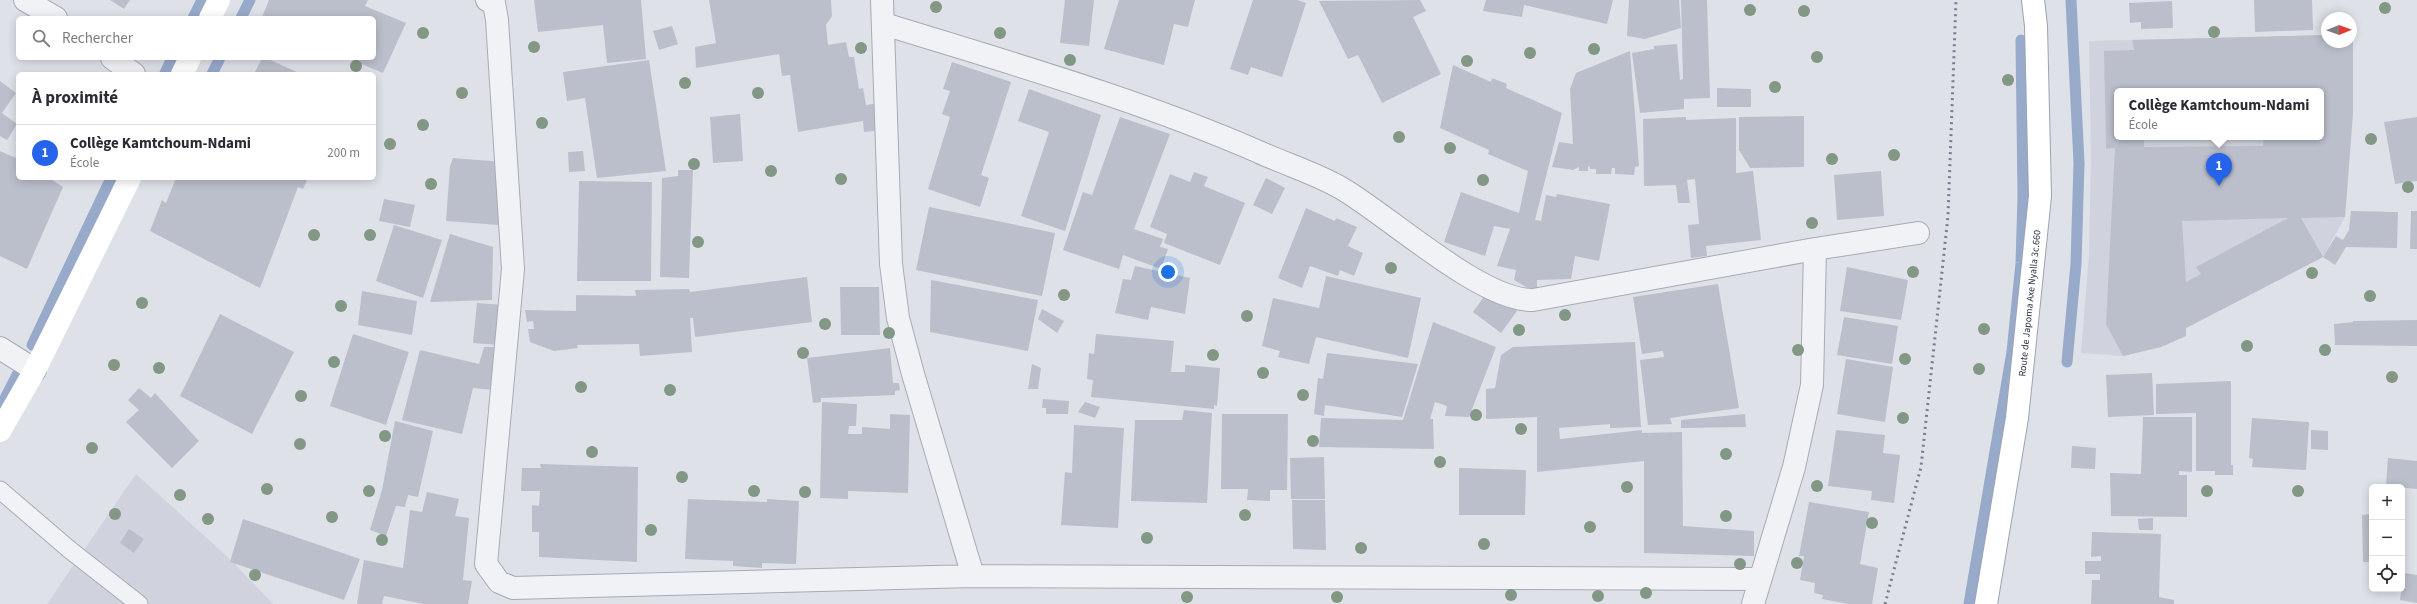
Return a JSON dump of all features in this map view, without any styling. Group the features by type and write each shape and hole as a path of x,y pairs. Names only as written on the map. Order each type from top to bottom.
{"main road":[{"path":"211,16 219,0"},
{"name":"Route de Japoma Axe Nyalla 3c.660","path":"1986,604 2017,418 2040,196 2036,26 2033,0"},
{"path":"183,72 189,60"},
{"path":"0,431 35,370 129,180"}],"street":[{"path":"25,0 53,16"},
{"path":"882,0 891,264 898,318 973,576"},
{"path":"494,1 513,269 486,564 499,582 513,588 973,576 1759,578"},
{"path":"884,24 1089,88 1196,125 1340,187 1431,251 1501,294 1521,300 1533,300 1815,249 1918,233"},
{"path":"115,60 131,72"},
{"path":"1753,604 1759,578 1794,467 1812,385 1815,249"},
{"path":"0,348 35,370"}],"lane":[{"path":"0,490 70,550 139,604"}],"shaded area":[{"path":"2321,35 2321,48 2353,48 2353,113 2345,217 2323,257 2186,328 2186,336 2161,347 2123,356 2081,353 2089,255 2091,156 2089,41"},
{"path":"136,474 231,560 273,604 47,604"}],"building":[{"path":"110,0 130,0 124,9"},
{"path":"269,0 368,0 365,6 406,23 383,73 352,60 376,60 376,16 262,16"},
{"path":"534,0 641,0 646,59 607,63 603,25 538,32"},
{"path":"709,0 831,0 832,16 826,25 828,45 846,42 849,57 854,57 859,89 863,88 866,105 880,103 884,130 864,132 863,121 798,132 790,75 782,76 779,54 696,68 695,47 716,43"},
{"path":"1065,0 1094,0 1089,46 1060,43"},
{"path":"1119,0 1195,0 1188,27 1174,24 1164,65 1104,49"},
{"path":"1253,0 1297,0 1306,3 1282,77 1251,67 1248,75 1230,69"},
{"path":"1420,0 1426,11 1413,17 1441,74 1382,103 1358,55 1348,59 1319,1"},
{"path":"1486,0 1613,0 1607,24 1524,5 1522,17 1483,11"},
{"path":"1629,0 1679,0 1681,28 1645,39 1627,36"},
{"path":"1681,0 1707,0 1710,98 1684,99 1684,109 1640,113 1632,53 1654,49 1654,46 1677,44 1680,80 1683,79"},
{"path":"2254,0 2312,0 2313,30 2255,32"},
{"path":"2172,1 2173,28 2141,29 2141,22 2130,23 2129,3"},
{"path":"672,26 678,44 659,50 653,31"},
{"path":"2321,35 2321,48 2353,48 2353,113 2345,217 2301,218 2323,257 2186,328 2186,336 2161,347 2123,356 2106,324 2115,148 2106,149 2104,51 2134,50 2132,40","holes":["2288,218 2196,267 2201,274 2186,282 2182,221"]},
{"path":"1630,51 1639,166 1635,167 1634,175 1615,174 1615,168 1612,168 1611,174 1596,174 1596,169 1590,169 1590,166 1588,167 1588,171 1579,171 1579,167 1573,170 1552,167 1559,142 1573,144 1570,89 1576,73"},
{"path":"261,60 270,60 297,72 255,72"},
{"path":"649,60 666,171 597,178 585,98 567,101 563,72"},
{"path":"952,62 1011,82 981,175 989,178 980,207 928,189 950,117 942,114 950,91 943,89"},
{"path":"1453,65 1491,82 1492,78 1507,84 1506,88 1562,113 1535,220 1541,221 1546,195 1556,197 1557,194 1610,204 1599,261 1575,256 1571,279 1537,280 1537,293 1514,280 1516,270 1497,266 1510,229 1494,226 1485,256 1444,242 1461,192 1519,213 1528,171 1488,154 1489,150 1440,128"},
{"path":"0,81 16,93 2,113 16,123 16,126 7,140 0,136"},
{"path":"1717,88 1751,89 1751,107 1717,107"},
{"path":"1029,89 1101,115 1065,231 1021,216 1049,132 1018,121"},
{"path":"740,114 743,161 713,163 710,117"},
{"path":"1804,116 1804,167 1750,168 1739,150 1739,117"},
{"path":"1120,117 1170,134 1134,229 1163,239 1160,247 1168,249 1161,269 1123,255 1119,269 1063,250 1083,192 1092,195"},
{"path":"1686,117 1686,120 1736,118 1736,173 1753,171 1761,240 1706,246 1707,256 1691,258 1688,225 1699,224 1695,179 1687,180 1690,203 1678,203 1676,185 1644,186 1643,119"},
{"path":"2417,117 2417,181 2395,184 2384,122"},
{"path":"0,151 16,158 16,180 52,180 63,187 27,269 0,256"},
{"path":"583,151 585,171 569,172 568,152"},
{"path":"453,158 504,162 499,225 446,221 450,166"},
{"path":"678,170 693,170 689,278 660,277 662,178 678,176"},
{"path":"1881,171 1884,216 1837,220 1834,175"},
{"path":"1194,172 1208,177 1204,186 1245,203 1220,265 1164,243 1167,234 1150,227 1170,174 1190,182"},
{"path":"1266,178 1285,188 1272,214 1253,205"},
{"path":"175,180 307,180 303,189 298,187 260,288 150,231 162,200 166,203"},
{"path":"579,181 652,182 651,281 577,281"},
{"path":"384,199 415,205 410,227 379,221"},
{"path":"929,207 1055,233 1042,296 916,270"},
{"path":"1306,208 1335,221 1336,218 1357,227 1348,246 1363,253 1354,276 1340,270 1338,276 1310,266 1302,288 1278,278"},
{"path":"2351,211 2398,212 2397,248 2346,247 2335,265 2323,257 2336,236 2343,240 2349,230"},
{"path":"2411,211 2417,211 2417,249 2410,249"},
{"path":"394,225 442,240 423,298 376,281"},
{"path":"450,234 493,247 492,300 430,302"},
{"path":"1135,266 1190,278 1185,314 1151,307 1148,320 1115,313 1123,279 1131,280"},
{"path":"1847,267 1908,280 1901,320 1840,311"},
{"path":"1326,276 1421,298 1408,358 1316,337 1309,364 1278,357 1280,351 1262,346 1273,298 1319,308"},
{"path":"807,277 812,322 695,337 693,318 690,318 692,352 640,356 639,344 577,345 578,348 554,351 530,342 528,329 534,329 533,321 527,322 525,310 576,311 576,295 636,296 635,290 689,289 690,292"},
{"path":"931,280 1038,300 1028,351 930,332"},
{"path":"1718,284 1739,408 1670,418 1672,424 1648,425 1640,360 1664,357 1663,351 1642,354 1633,297"},
{"path":"840,287 879,287 880,335 841,335"},
{"path":"362,291 417,301 412,335 358,325"},
{"path":"1488,291 1517,311 1501,333 1473,312"},
{"path":"477,303 504,305 499,345 473,343"},
{"path":"1042,309 1064,321 1057,333 1038,319"},
{"path":"220,314 294,352 252,434 180,396"},
{"path":"1844,317 1898,326 1892,364 1837,355"},
{"path":"2417,320 2417,346 2335,345 2334,324 2353,321"},
{"path":"1433,322 1496,347 1469,417 1445,416 1447,406 1435,402 1430,419 1433,419 1434,449 1319,447 1321,418 1403,420"},
{"path":"353,334 409,352 386,425 330,406"},
{"path":"1096,334 1174,341 1171,372 1185,372 1185,365 1220,368 1217,406 1214,405 1214,409 1091,397 1093,380 1087,379 1089,353 1094,354"},
{"path":"1635,342 1641,427 1610,428 1610,424 1559,428 1560,439 1642,430 1642,433 1682,432 1683,526 1754,531 1754,556 1644,553 1644,461 1537,472 1537,417 1486,419 1486,389 1495,388 1501,355 1513,347"},
{"path":"484,347 498,347 494,390 473,388 462,434 402,420 420,350 479,364"},
{"path":"890,348 893,383 899,383 900,390 895,391 895,395 821,398 821,402 813,403 807,358"},
{"path":"1327,353 1418,364 1402,417 1325,405 1324,416 1314,414 1318,378 1323,379"},
{"path":"1846,359 1893,367 1885,422 1837,414"},
{"path":"1032,364 1041,368 1038,389 1028,389"},
{"path":"2152,373 2154,415 2108,417 2106,375"},
{"path":"2231,381 2231,465 2233,465 2233,475 2215,475 2215,471 2196,471 2196,413 2156,414 2156,384"},
{"path":"139,388 151,398 155,393 199,441 172,468 126,422 139,410 128,400"},
{"path":"1043,399 1069,401 1068,414 1046,414 1046,408 1042,408"},
{"path":"822,402 857,404 856,426 849,426 848,434 862,434 862,427 890,429 890,414 910,415 908,493 848,491 848,499 820,498"},
{"path":"1085,402 1100,407 1095,418 1078,412"},
{"path":"1184,410 1212,413 1207,503 1131,501 1135,420 1182,420"},
{"path":"1222,414 1288,414 1287,490 1270,490 1270,501 1247,500 1248,489 1221,489"},
{"path":"1745,414 1746,427 1681,428 1681,420"},
{"path":"2143,417 2192,417 2192,472 2179,471 2179,475 2187,475 2187,517 2111,516 2110,473 2141,474"},
{"path":"2252,418 2309,422 2306,470 2252,467 2253,459 2249,458"},
{"path":"395,421 433,431 418,497 408,495 405,507 396,506 386,536 370,530 382,490"},
{"path":"1074,425 1124,428 1118,528 1061,525 1065,472 1072,473"},
{"path":"1836,430 1885,435 1883,453 1900,455 1894,503 1871,500 1872,491 1828,486"},
{"path":"2311,430 2328,431 2328,450 2311,449"},
{"path":"2072,446 2096,448 2095,469 2071,468"},
{"path":"1324,457 1325,499 1291,499 1290,458"},
{"path":"2388,458 2417,461 2417,489 2405,488 2405,484 2386,484"},
{"path":"540,464 638,467 637,562 539,557 539,532 532,532 532,505 539,506 540,491 521,491 522,468 541,468"},
{"path":"1459,468 1526,470 1525,515 1459,515"},
{"path":"427,492 459,499 455,516 469,518 463,580 472,581 468,604 424,604 384,596 382,604 357,604 364,560 403,568 410,510 422,512"},
{"path":"688,499 767,502 767,499 799,501 796,564 762,563 762,568 733,566 733,561 685,559"},
{"path":"1292,500 1325,500 1326,550 1293,549"},
{"path":"1809,502 1869,512 1860,564 1878,568 1872,604 1849,604 1822,599 1823,595 1814,593 1815,583 1800,580 1804,556 1799,556"},
{"path":"2369,514 2369,562 2363,562 2362,515"},
{"path":"2153,518 2153,530 2139,530 2138,519"},
{"path":"243,519 360,559 344,600 230,562"},
{"path":"129,529 144,539 134,553 120,543"},
{"path":"2092,532 2161,534 2159,597 2174,600 2174,604 2091,604 2092,580 2100,580 2100,574 2085,574 2085,561 2101,561 2101,556 2091,557"},
{"path":"2405,573 2417,575 2417,603 2400,600 2401,592 2405,592"}],"waterway":[{"path":"194,16 202,0"},
{"path":"242,16 250,0"},
{"path":"2067,362 2076,264 2079,163 2071,0"},
{"path":"1969,604 2012,352 2021,263 2023,197 2021,40"},
{"path":"165,72 171,60"},
{"path":"213,72 219,60"},
{"path":"32,345 110,180"},
{"path":"0,408 18,373"}],"railway":[{"path":"1885,604 1921,467 1948,216 1956,0"}],"place":[{"name":"Collège Kamtchoum-Ndami","path":"2219,186"}]}
